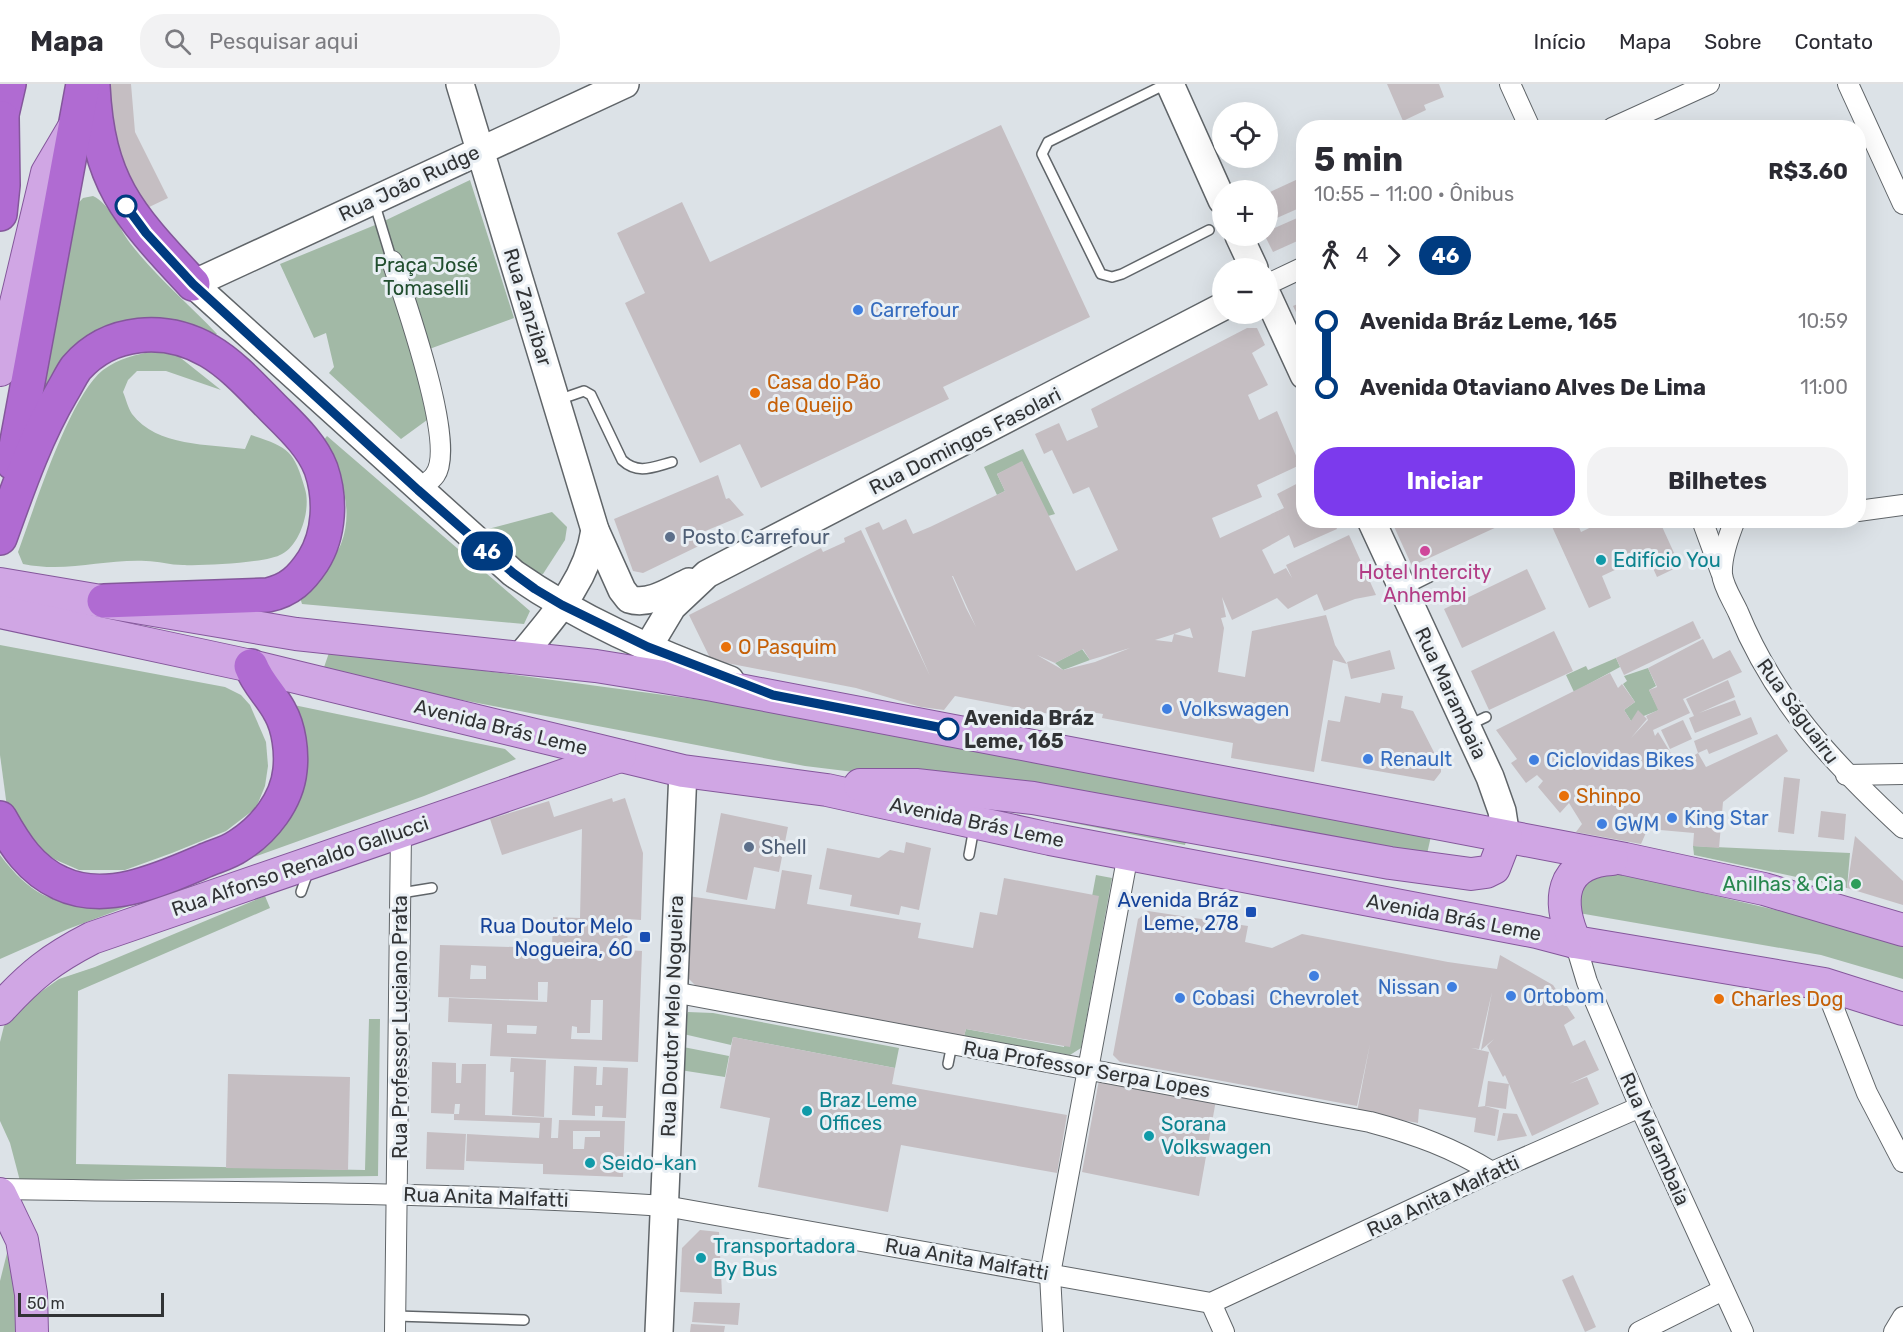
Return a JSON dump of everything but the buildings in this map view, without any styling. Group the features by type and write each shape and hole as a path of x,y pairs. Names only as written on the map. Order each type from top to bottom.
{"highway":[{"path":"0,214 3,185 1,121 9,84"},
{"path":"0,533 83,84"},
{"path":"93,84 102,156 112,182 146,233 193,284"},
{"path":"0,538 27,462 76,368 104,346 132,334 158,334 189,341 210,351 234,370 302,438 320,467 328,499 325,529 317,554 302,578 284,592 268,595 98,600"},
{"path":"0,818 13,842 35,867 61,884 93,891 132,888 237,847 255,833 274,812 283,794 290,770 289,740 280,712 257,682 251,666"}],"main road":[{"path":"0,370 47,172 75,125"},
{"path":"0,584 296,634 597,666 773,695 1624,859 1764,889 1903,930"},
{"name":"Avenida Brás Leme","path":"0,612 54,621 251,666 683,771 827,790 1128,854 1575,942 1824,984 1903,1009"},
{"name":"Rua Alfonso Renaldo Gallucci","path":"0,1009 23,984 54,957 92,938 620,756"},
{"path":"827,790 886,783 1033,798 1390,863 1471,874 1486,872 1494,868 1506,837"},
{"path":"1575,942 1566,917 1570,877 1581,865 1588,862 1624,859"},
{"path":"0,1194 22,1240 31,1294 32,1332"}],"street":[{"name":"Rua Zanzibar","path":"460,84 595,530 622,590"},
{"name":"Rua João Rudge","path":"193,284 625,84"},
{"path":"1510,84 1526,120"},
{"path":"1630,120 1709,84"},
{"path":"1848,84 1864,120"},
{"path":"1162,86 1212,181"},
{"path":"1866,123 1903,204"},
{"path":"392,261 426,366 439,423 441,451 436,474 418,490"},
{"path":"1278,279 1296,271"},
{"path":"193,284 418,490 513,573 562,605 648,647 773,695"},
{"name":"Rua Domingos Fasolari","path":"622,590 629,599 641,601 707,574 1212,312"},
{"path":"1278,319 1296,358"},
{"path":"1866,510 1903,505"},
{"name":"Rua Marambaia","path":"1375,528 1404,590 1477,722 1490,777 1502,811 1506,837"},
{"name":"Rua Ságuairu","path":"1705,528 1753,649 1804,726 1846,775 1903,828"},
{"path":"1722,574 1733,528"},
{"name":"Rua Zanzibar","path":"520,657 562,605 588,562 595,530"},
{"name":"Rua Domingos Fasolari","path":"648,647 672,607 707,574"},
{"name":"Rua Doutor Melo Nogueira","path":"659,1332 672,1106 673,992 683,771"},
{"path":"1846,775 1903,774"},
{"name":"Rua Professor Luciano Prata","path":"396,1324 401,831"},
{"path":"1053,1332 1050,1274 1128,854"},
{"name":"Rua Marambaia","path":"1575,942 1587,982 1640,1107 1743,1332"},
{"path":"1824,984 1867,1093 1903,1162"},
{"name":"Rua Professor Serpa Lopes","path":"673,992 1370,1122 1419,1135 1450,1147 1492,1172"},
{"name":"Rua Anita Malfatti","path":"0,1189 573,1199 665,1206 1211,1303 1492,1172 1640,1107"},
{"path":"1639,1332 1723,1290"},
{"path":"1211,1303 1224,1332"},
{"path":"1894,1332 1903,1317"}],"lane":[{"path":"1162,86 1047,142 1042,154 1101,274 1112,277 1209,230"},
{"path":"373,200 392,261"},
{"path":"556,401 584,391 591,395 622,460 630,468 641,470 672,462"},
{"path":"1404,590 1431,576"},
{"path":"969,855 976,822"},
{"path":"301,892 311,862"},
{"path":"401,893 432,888"},
{"path":"948,1064 952,1044"},
{"path":"396,1324 524,1320"}],"green space":[{"name":"Praça José Tomaselli","path":"470,180 514,318 413,355 427,420 401,439 329,373 334,367 326,333 314,338 280,264 380,223"},
{"path":"93,196 109,210 130,243 150,267 217,334 212,337 193,325 166,321 79,344 51,376 33,409 73,209 83,198"},
{"path":"154,351 177,355 221,390 166,371 137,371 128,380 123,392 132,414 155,433 184,442 245,449 251,435 274,443 288,452 297,466 307,497 303,525 299,534 289,549 275,557 263,560 205,565 151,561 55,567 23,564 18,552 43,483 65,428 90,384 109,366 121,360"},
{"path":"327,436 530,611 524,624 302,604 299,594 338,550 345,530 344,491 323,441"},
{"path":"1023,449 1055,514 1048,516 1022,462 997,474 1005,491 997,495 984,467"},
{"path":"552,512 567,527 565,540 543,574 529,573 495,547 488,529"},
{"path":"0,645 225,687 241,695 250,705 266,742 268,766 265,786 256,808 226,831 125,870 79,870 38,852 7,807 0,755"},
{"path":"331,647 471,669 761,708 1431,836 1427,854 1189,832 1185,845 1068,822 1022,801 1018,792 805,766 322,673"},
{"path":"1082,649 1090,660 1063,670 1055,663"},
{"path":"1616,658 1620,667 1574,692 1566,675 1586,666 1588,670"},
{"path":"1648,668 1656,686 1649,690 1659,710 1631,721 1624,710 1635,702 1623,684 1627,681 1624,676"},
{"path":"289,704 505,749 516,759 424,796 254,857 274,836"},
{"path":"1693,846 1850,853 1847,888 1694,855"},
{"path":"0,855 32,888 48,897 64,902 81,904 145,900 68,929 0,959"},
{"path":"1563,860 1903,940 1903,979 1821,955 1550,908"},
{"path":"1096,875 1112,878 1081,1048 1070,1055 964,1036 966,1029 1064,1047"},
{"path":"265,896 270,908 78,991 76,1164 365,1170 369,1019 380,1019 378,1176 20,1181 10,1143 0,1121 0,1042 4,1026 25,1003 59,979 95,967"},
{"path":"688,1012 713,1013 899,1048 895,1068 733,1037 731,1045 679,1033"},
{"path":"678,1046 729,1056 725,1077 680,1070"},
{"path":"7,1253 15,1289 16,1332 0,1332 0,1281"}],"bus line":[{"name":"46","path":"126,206 146,233 193,284 418,490 513,573 535,589 562,605 648,647 773,695 948,729"}],"place":[{"name":"Carrefour","path":"858,310"},
{"name":"Casa do Pão de Queijo","path":"755,393"},
{"name":"Posto Carrefour","path":"670,537"},
{"name":"Hotel Intercity Anhembi","path":"1425,551"},
{"name":"Edifício You","path":"1601,560"},
{"name":"O Pasquim","path":"726,647"},
{"name":"Volkswagen","path":"1167,709"},
{"name":"Avenida Bráz Leme, 165","path":"948,729"},
{"name":"Renault","path":"1368,759"},
{"name":"Ciclovidas Bikes","path":"1534,760"},
{"name":"Shinpo","path":"1564,796"},
{"name":"King Star","path":"1672,818"},
{"name":"GWM","path":"1602,824"},
{"name":"Shell","path":"749,847"},
{"name":"Anilhas & Cia","path":"1856,884"},
{"name":"Avenida Bráz Leme, 278","path":"1251,912"},
{"name":"Rua Doutor Melo Nogueira, 60","path":"645,937"},
{"name":"Chevrolet","path":"1314,976"},
{"name":"Nissan","path":"1452,987"},
{"name":"Ortobom","path":"1511,996"},
{"name":"Cobasi","path":"1180,998"},
{"name":"Charles Dog","path":"1719,999"},
{"name":"Braz Leme Offices","path":"807,1111"},
{"name":"Sorana Volkswagen","path":"1149,1136"},
{"name":"Seido-kan","path":"590,1163"},
{"name":"Transportadora By Bus","path":"701,1258"}]}
